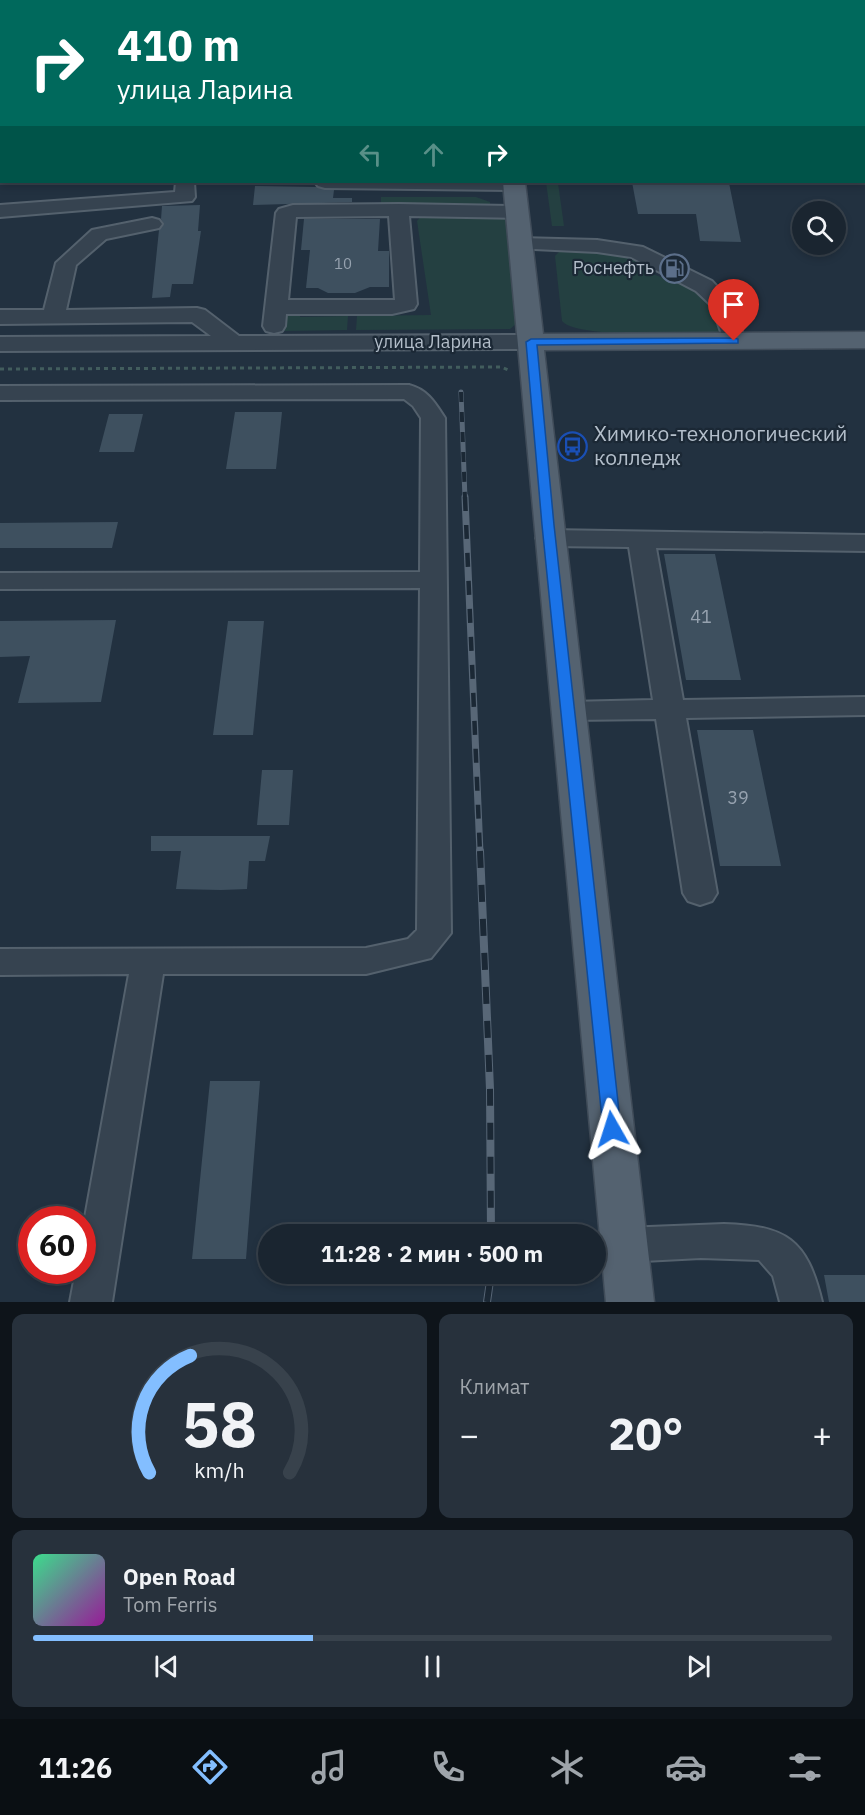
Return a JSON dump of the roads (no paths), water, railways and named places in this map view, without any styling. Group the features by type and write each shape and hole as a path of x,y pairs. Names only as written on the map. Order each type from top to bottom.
{"main road":[{"path":"516,205 630,1302"},
{"name":"улица Ларина","path":"531,342 865,340"}],"street":[{"path":"0,211 185,197 185,183"},
{"path":"443,183 516,205 597,246 636,251 704,286 722,304 734,341"},
{"path":"272,343 287,212 516,205"},
{"path":"276,307 392,307 406,304 399,210"},
{"path":"54,316 66,263 99,234 152,224"},
{"path":"0,317 197,315 233,343"},
{"name":"улица Ларина","path":"0,344 531,342"},
{"path":"0,393 409,392 422,400 433,418 434,933 419,950 366,961 0,962"},
{"path":"549,538 865,543"},
{"path":"641,539 700,893"},
{"path":"0,581 432,580"},
{"path":"569,711 865,706"},
{"path":"91,1302 148,962"},
{"path":"624,1245 746,1241 771,1246 785,1261 796,1279 801,1302"}],"railway":[{"path":"461,392 465,499"},
{"path":"465,497 480,853"},
{"path":"480,851 490,1089 491,1224"},
{"path":"487,1302 490,1284"}],"place":[{"name":"Роснефть","path":"675,268"},
{"name":"Химико-технологический колледж","path":"573,446"}]}
